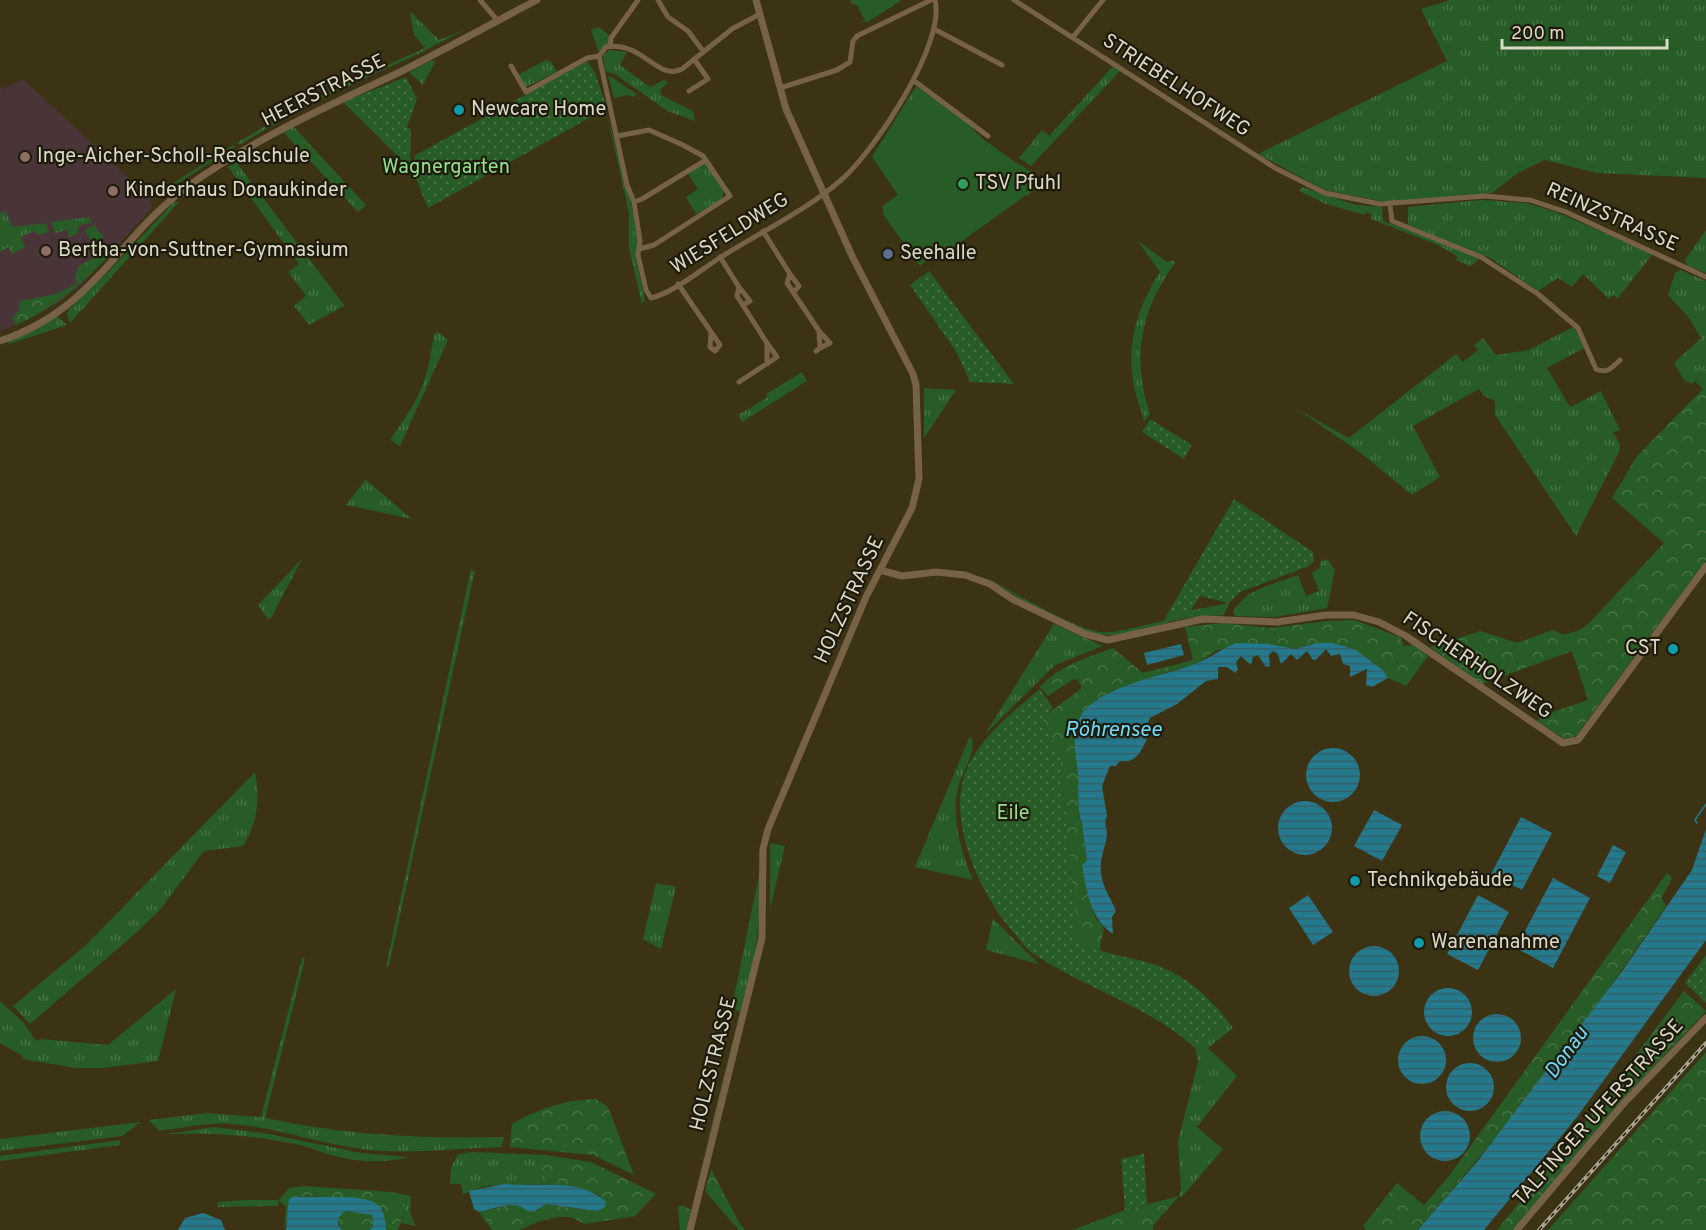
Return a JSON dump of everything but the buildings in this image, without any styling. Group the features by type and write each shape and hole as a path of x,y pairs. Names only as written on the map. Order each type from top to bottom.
{"street":[{"path":"480,0 498,21"},
{"name":"HEERSTRASSE","path":"0,340 43,322 70,304 108,268 166,205 192,183 309,114 441,51 537,0"},
{"path":"610,46 610,38 638,0"},
{"path":"658,0 668,17 688,31 703,51"},
{"name":"HOLZSTRASSE","path":"690,1230 762,938 763,849 768,830 880,570 912,508 919,487 916,385 910,365 870,293 824,194 780,88 756,0"},
{"path":"780,88 839,70 850,62 853,41 857,36 933,0 934,29 1002,65"},
{"name":"STRIEBELHOFWEG","path":"1014,0 1275,168 1325,193"},
{"path":"1073,37 1103,0"},
{"path":"617,136 649,130 683,145 706,159 730,196 654,244 639,249 634,202 627,184 599,56 603,49 610,46 632,48 669,73 678,71 732,29 760,14"},
{"name":"WIESFELDWEG","path":"639,249 646,290 651,298 678,284 824,194 861,158 913,80 934,29"},
{"path":"511,66 526,92 586,58 599,56"},
{"path":"688,91 708,79 694,59"},
{"path":"913,80 987,136"},
{"path":"634,202 706,159"},
{"name":"REINZSTRASSE","path":"1325,193 1368,204 1390,205 1485,196 1530,200 1575,216 1706,277"},
{"path":"1390,205 1392,221 1481,257 1538,294 1578,328 1596,369 1603,372 1608,371 1620,360"},
{"path":"763,231 790,274 788,283 819,331 830,343 818,350 819,331"},
{"path":"720,257 739,287 737,296 778,356 739,382"},
{"path":"678,284 711,334"},
{"path":"767,343 767,364"},
{"name":"FISCHERHOLZWEG","path":"880,570 902,576 936,572 965,575 990,585 1014,600 1085,634 1108,640 1203,618 1277,622 1326,615 1354,615 1379,622 1406,636 1538,727 1563,743 1571,744 1578,740 1706,566"},
{"name":"TALFINGER UFERSTRASSE","path":"1517,1230 1624,1103 1706,1018"}],"shaded area":[{"path":"23,79 150,198 152,208 84,282 60,302 0,331 0,85 4,89"}],"green space":[{"path":"850,0 902,0 866,23 857,5 852,4"},
{"path":"1450,0 1706,0 1706,178 1597,173 1545,160 1518,173 1492,193 1407,201 1380,201 1325,190 1258,154 1447,61 1421,9"},
{"path":"410,11 439,40 464,30 418,54 311,103 239,145 238,142 309,101 425,48 414,35"},
{"path":"599,27 609,35 608,44 599,52 591,30"},
{"path":"609,50 627,52 620,65 650,87 664,80 668,83 660,90 661,95 693,111 695,121 667,111 615,74 605,71 603,56"},
{"path":"432,60 435,62 423,85 409,72"},
{"path":"546,60 551,62 557,72 526,87 518,75"},
{"name":"Wagnergarten","path":"587,61 595,73 607,108 428,208 415,176 419,174 414,156"},
{"path":"1113,66 1120,71 1031,166 1019,158 1042,130 1049,136"},
{"path":"608,75 637,94 633,97 628,95 614,98"},
{"path":"406,77 417,99 407,127 411,129 410,168 343,102"},
{"path":"916,86 971,125 991,146 1036,175 1039,181 1037,187 1027,196 937,110 872,157"},
{"name":"TSV Pfuhl","path":"915,94 919,94 934,104 1036,177 1036,188 937,259 928,259 920,266 884,216 882,206 898,195 872,157 893,133"},
{"path":"606,110 631,202 638,240 636,259 645,300 642,304 629,248 629,213"},
{"path":"293,126 366,205 358,212 283,132"},
{"path":"233,145 236,146 166,191 150,198"},
{"path":"236,162 344,306 309,325 294,306 306,296 288,272 299,264 228,167"},
{"path":"706,164 724,190 722,200 696,214 686,197 698,189 688,174"},
{"path":"1302,187 1356,205 1382,207 1383,221 1450,245 1479,259 1471,266 1456,260 1457,256 1438,245 1371,219 1372,215 1367,212 1365,215 1326,204 1299,191"},
{"path":"1481,200 1526,203 1556,212 1653,254 1618,298 1613,295 1609,299 1583,274 1572,287 1558,278 1538,291 1492,259 1408,225 1408,207"},
{"path":"174,202 179,202 70,323 67,314 69,309 109,271"},
{"path":"5,211 13,227 46,223 49,232 39,235 34,231 21,237 25,247 12,254 8,247 0,252 0,213"},
{"path":"89,217 92,223 79,225 77,234 69,237 67,230 55,233 51,222"},
{"path":"94,225 104,238 94,246 85,230"},
{"path":"1706,230 1706,273 1688,266 1685,260"},
{"path":"1137,240 1167,262 1173,260 1175,263 1154,298 1143,335 1141,373 1150,414 1144,422 1134,386 1131,355 1135,326 1145,299 1160,272"},
{"path":"104,252 108,257 87,278 42,312 16,325 12,317 19,311 20,301 56,294 77,284 75,277 79,266"},
{"path":"1680,270 1706,281 1706,368 1692,384 1684,380 1674,363 1701,338 1689,318 1668,295 1675,273"},
{"path":"929,271 1014,384 970,382 957,353 910,285"},
{"path":"57,316 67,325 9,344 7,340"},
{"path":"1573,327 1581,337 1584,348 1547,368 1570,407 1601,391 1620,430 1613,432 1620,444 1619,452 1576,536 1495,415 1495,401 1484,396 1479,389 1413,426 1440,477 1412,495 1362,454 1297,409 1349,438 1456,354 1463,362 1478,350 1474,345 1483,338 1496,355 1529,350"},
{"path":"438,332 448,340 400,446 390,440 420,391 425,379 434,334"},
{"path":"1706,368 1706,560 1576,736 1565,739 1537,721 1542,716 1588,700 1572,651 1482,684 1430,647 1481,631 1517,643 1552,630 1563,635 1580,630 1590,622 1664,543 1612,498 1637,456 1703,389 1695,381"},
{"path":"802,372 807,381 772,403 766,394"},
{"path":"924,388 956,390 924,438"},
{"path":"768,397 772,403 742,422 738,415"},
{"path":"1150,419 1192,445 1184,459 1142,432"},
{"path":"366,480 412,519 346,505"},
{"path":"1234,499 1313,552 1314,561 1309,566 1240,592 1229,603 1200,596 1190,612 1167,615"},
{"path":"302,559 271,618 268,619 258,605"},
{"path":"1327,559 1335,570 1327,608 1275,617 1235,616 1233,612 1245,598 1270,585 1298,575 1306,596 1319,591 1312,573 1320,568 1321,561"},
{"path":"471,569 476,573 389,966 386,967"},
{"path":"987,578 1059,617 1100,632 1114,632 1164,621 1167,615 1229,603 1224,615 1182,619 1129,633 1097,634 1047,614"},
{"path":"1354,620 1400,637 1404,646 1415,645 1428,656 1406,686 1388,678 1383,670 1354,649 1333,643 1317,643 1296,649 1268,644 1217,650 1196,664 1164,673 1107,696 1081,715 1076,737 1079,813 1087,861 1085,881 1095,917 1104,928 1101,953 1077,941 1060,756 1042,718 1082,688 1078,680 1074,679 1048,696 1040,687 1065,668 1113,648 1143,673 1193,660 1185,627 1223,623 1271,628"},
{"path":"1054,624 1103,646 1055,665 985,734"},
{"name":"Eile","path":"1040,689 1053,708 1042,718 1060,756 1077,941 1096,949 1163,968 1201,992 1224,1016 1195,1048 1157,1020 1051,965 1031,952 1000,915 977,875 963,829 960,807 962,785 969,764 983,742"},
{"path":"970,736 971,754 958,788 956,812 961,847 973,880 915,867"},
{"path":"255,772 257,792 255,819 243,846 204,851 159,911 30,1024 13,1006 86,945"},
{"path":"770,843 785,846 770,909"},
{"path":"760,845 759,916 755,951 746,996 739,1012 732,1007 759,875"},
{"path":"1667,873 1672,878 1661,898 1666,906 1578,1031 1451,1191 1418,1230 1366,1230 1363,1226 1397,1183 1424,1205 1449,1176"},
{"path":"656,883 676,887 661,949 643,939"},
{"path":"993,919 1039,964 986,950"},
{"path":"1706,955 1706,1003 1685,983"},
{"path":"302,958 305,959 265,1118 383,1135 504,1137 502,1147 410,1151 373,1150 232,1124 159,1131 149,1120 207,1113 261,1117"},
{"path":"176,989 158,1061 103,1068 76,1068 22,1059 23,1056 0,1043 0,1001 23,1022 36,1041 41,1039 108,1045"},
{"path":"1684,991 1706,1011 1618,1105 1515,1230 1497,1230 1587,1120"},
{"path":"734,1014 740,1018 692,1200 739,1018"},
{"path":"1224,1016 1233,1028 1208,1048 1237,1076 1197,1127 1223,1149 1182,1197 1179,1196 1181,1190 1178,1142 1198,1062 1195,1048"},
{"path":"1706,1052 1706,1230 1548,1230"},
{"path":"596,1099 608,1107 634,1175 593,1155 510,1147 512,1124 532,1113 552,1106"},
{"path":"141,1122 122,1136 0,1151 0,1139"},
{"path":"215,1127 269,1134 361,1153 409,1157 390,1161 360,1161 300,1145 262,1138 199,1133 166,1134"},
{"path":"120,1140 120,1145 0,1161 0,1156"},
{"path":"473,1152 545,1155 537,1163 538,1169 549,1184 485,1186 463,1194 461,1184 450,1184 451,1167 458,1154"},
{"path":"1144,1154 1147,1204 1125,1210 1121,1159"},
{"path":"545,1155 591,1162 656,1194 635,1216 585,1224 571,1217 559,1217 540,1221 519,1230 492,1230 479,1212 513,1204 538,1211 545,1204 597,1211 600,1196 581,1189 549,1184 538,1169 537,1163"},
{"path":"711,1169 745,1230 739,1230 705,1191"},
{"path":"305,1186 392,1192 392,1198 402,1204 405,1209 398,1230 386,1230 382,1210 341,1197 295,1196 284,1230 286,1207 279,1200 289,1188"},
{"path":"392,1192 411,1196 410,1213 416,1226 401,1223 405,1209 402,1204 392,1198"},
{"path":"1179,1196 1153,1226 1153,1230 1073,1230 1125,1210"},
{"path":"279,1200 278,1206 218,1207 217,1202"},
{"path":"682,1205 691,1210 687,1230 680,1230 678,1207"},
{"path":"345,1211 372,1215 373,1225 370,1230 342,1230 338,1225 338,1217"}],"water":[{"name":"Röhrensee","path":"1236,643 1268,644 1296,649 1317,643 1333,643 1354,649 1383,670 1388,678 1372,687 1366,685 1367,669 1350,677 1350,666 1343,664 1340,654 1331,656 1326,649 1317,659 1313,660 1307,651 1297,660 1291,654 1281,664 1277,653 1273,651 1269,655 1270,666 1266,667 1258,655 1253,657 1251,665 1241,656 1236,662 1238,670 1235,673 1227,667 1218,667 1218,679 1206,681 1177,704 1150,718 1145,730 1148,737 1140,752 1130,760 1120,761 1116,766 1110,766 1102,786 1107,816 1105,823 1107,834 1101,867 1103,883 1116,911 1112,917 1113,934 1105,928 1094,912 1082,865 1087,861 1079,807 1075,744 1077,723 1089,706 1101,697 1133,683 1195,664"},
{"path":"1181,644 1184,655 1147,665 1144,653"},
{"path":"1328,748 1338,748 1352,756 1358,765 1360,775 1358,785 1352,794 1338,802 1328,802 1311,790 1306,780 1306,770 1318,753"},
{"path":"1300,801 1310,801 1324,809 1330,818 1332,828 1330,838 1324,847 1310,855 1300,855 1283,843 1278,833 1278,823 1290,806"},
{"path":"1374,810 1402,825 1382,861 1354,846"},
{"path":"1521,817 1552,833 1522,890 1491,874"},
{"name":"Donau","path":"1706,829 1706,940 1577,1117 1484,1230 1418,1230 1476,1163 1623,970 1692,870"},
{"path":"1613,845 1626,852 1610,883 1597,876"},
{"path":"1553,878 1590,898 1553,968 1516,948"},
{"path":"1308,895 1333,932 1313,945 1289,908"},
{"path":"1478,895 1509,912 1478,970 1447,954"},
{"path":"1369,946 1379,946 1392,953 1399,966 1399,976 1392,989 1379,996 1369,996 1360,992 1353,985 1349,976 1349,966 1353,957 1360,950"},
{"path":"1443,988 1453,988 1465,995 1472,1007 1472,1017 1465,1029 1453,1036 1443,1036 1428,1025 1424,1017 1424,1007 1435,992"},
{"path":"1492,1014 1502,1014 1514,1021 1521,1033 1521,1043 1514,1055 1502,1062 1492,1062 1477,1051 1473,1043 1473,1033 1484,1018"},
{"path":"1417,1036 1427,1036 1439,1043 1446,1055 1446,1065 1439,1077 1427,1084 1417,1084 1402,1073 1398,1065 1398,1055 1409,1040"},
{"path":"1465,1063 1475,1063 1490,1073 1494,1087 1493,1096 1484,1107 1475,1111 1465,1111 1450,1101 1446,1092 1446,1082 1456,1067"},
{"path":"1445,1111 1463,1118 1470,1136 1463,1154 1445,1161 1427,1154 1420,1136 1427,1118"},
{"path":"505,1184 571,1186 595,1194 606,1202 605,1207 597,1211 546,1204 530,1212 512,1205 479,1212 474,1209 469,1191"},
{"path":"295,1196 340,1197 374,1202 383,1212 386,1230 370,1230 373,1225 372,1215 345,1211 338,1218 338,1225 342,1230 286,1230 289,1199"},
{"path":"203,1213 221,1220 225,1230 178,1230 185,1218"}],"waterway":[{"path":"1697,823 1695,820 1706,804"}],"railway":[{"path":"1539,1230 1706,1043"}],"place":[{"name":"Newcare Home","path":"459,110"},
{"name":"Inge-Aicher-Scholl-Realschule","path":"25,157"},
{"name":"TSV Pfuhl","path":"963,184"},
{"name":"Kinderhaus Donaukinder","path":"113,191"},
{"name":"Bertha-von-Suttner-Gymnasium","path":"46,251"},
{"name":"Seehalle","path":"888,254"},
{"name":"CST","path":"1673,649"},
{"name":"Technikgebäude","path":"1355,881"},
{"name":"Warenanahme","path":"1419,943"}]}
